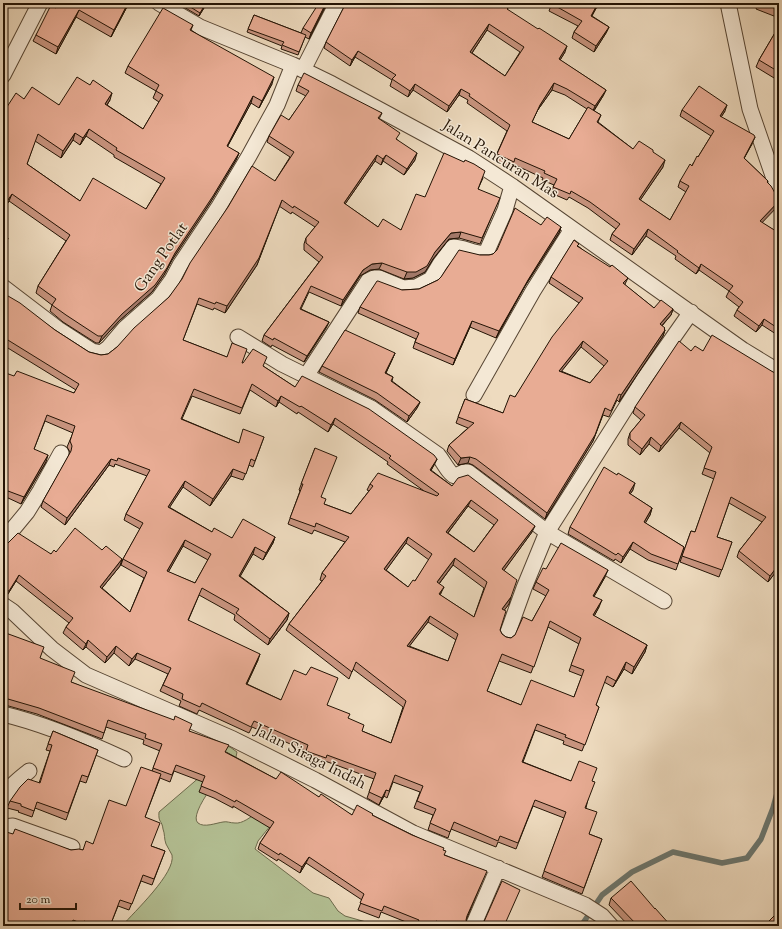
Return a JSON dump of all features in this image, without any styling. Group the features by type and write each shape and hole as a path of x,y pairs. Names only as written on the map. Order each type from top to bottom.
{"street":[{"path":"3,75 40,3"},
{"name":"Jalan Pancuran Mas","path":"159,3 200,27 298,68 332,84 462,155 512,186 744,350 779,372"},
{"name":"Gang Potlat","path":"3,287 58,329 92,351 101,353 108,348 125,328 159,298 172,280 182,261 218,208 249,156 298,68 337,3"},
{"path":"728,3 750,109 779,193"},
{"path":"306,376 368,282 374,278 379,278 403,288 416,287 431,279 440,264 453,248 464,248 482,254 486,252 505,210 512,186"},
{"path":"474,395 533,291 572,229"},
{"path":"507,635 547,532 644,379 691,312"},
{"path":"238,337 282,364 371,408 438,455 451,475 455,476 468,472 547,532 664,601"},
{"path":"3,540 27,512 40,492 61,453"},
{"name":"Jalan Siraga Indah","path":"3,605 12,611 52,649 86,675 239,743 315,780 413,833 586,905 604,922"},
{"path":"3,714 23,719 60,732 124,759"},
{"path":"3,800 5,794 14,783 29,771"},
{"path":"3,827 13,826 72,847"},
{"path":"473,926 498,868"}],"green space":[{"path":"222,745 230,747 237,752 236,757 225,769 203,800 196,818 198,823 207,825 224,822 238,823 246,820 256,813 271,825 258,841 255,849 313,893 329,898 338,911 345,916 380,926 122,926 161,882 168,872 171,863 172,855 165,842 159,812 215,764"}],"building":[{"path":"59,3 128,3 114,30 79,10 58,47 36,35 51,5 56,8"},
{"path":"184,3 206,3 200,13"},
{"path":"319,3 326,3 311,33 303,28"},
{"path":"346,3 437,3 443,7 446,3 451,6 453,3 501,3 508,8 507,9 567,46 559,59 606,90 595,106 554,83 540,105 532,122 569,139 588,107 601,115 597,122 633,149 639,141 653,150 653,152 665,160 639,199 670,220 689,186 680,181 690,164 692,166 714,131 682,110 699,86 727,105 720,116 754,135 755,137 744,158 768,181 767,182 775,193 779,195 779,201 760,221 779,233 779,329 764,319 759,326 737,310 743,302 729,291 733,286 701,264 699,268 648,229 634,249 612,234 620,224 590,202 571,191 570,194 553,187 557,179 544,173 545,171 515,158 514,162 497,154 510,125 469,96 470,94 461,89 449,106 415,84 410,91 392,79 396,75 358,51 352,60 326,42","holes":["489,24 524,47 505,76 470,52"]},
{"path":"552,3 598,3 591,16 609,27 596,46 574,32 582,21"},
{"path":"762,3 779,3 779,10"},
{"path":"163,8 193,25 190,30 274,77 262,101 253,96 227,146 239,153 167,268 155,285 122,314 102,336 98,336 52,305 56,299 38,286 70,235 12,194 3,207 3,113 16,93 24,99 32,87 59,105 77,77 90,85 93,80 112,93 105,104 143,129 163,95 156,91 159,85 128,66","holes":["89,129 117,148 116,150 165,178 146,209 93,178 80,201 27,164 38,134 63,151 75,133 83,138"]},
{"path":"254,15 306,35 299,52 282,45 284,42 248,29"},
{"path":"3,21 6,24 3,28"},
{"path":"779,26 779,72 759,60"},
{"path":"304,73 382,113 378,118 400,133 396,139 417,153 407,169 386,155 383,159 377,155 344,203 378,227 383,219 401,230 416,194 425,197 444,153 464,162 465,160 485,171 478,189 500,198 482,238 461,232 451,233 435,252 427,266 416,272 407,272 382,263 372,264 363,270 343,300 311,286 300,309 329,322 307,356 274,338 273,340 264,335 323,257 306,243 306,238 319,222 294,206 293,208 282,200 259,258 227,306 216,302 215,304 199,298 183,340 227,357 232,343 247,349 242,363 253,349 267,357 263,366 295,387 302,376 369,409 434,455 437,459 430,470 452,486 458,478 468,475 535,526 502,569 517,580 511,597 502,609 506,611 500,630 506,637 511,638 515,635 523,617 532,621 549,590 536,582 543,568 546,569 561,543 608,570 593,596 602,600 593,615 647,645 634,667 626,662 616,681 607,676 596,705 599,707 585,745 565,737 566,735 537,724 522,762 571,781 579,761 597,768 592,781 595,782 585,808 597,812 589,834 602,839 584,888 544,871 566,812 535,800 518,843 500,836 498,841 454,822 450,832 430,823 436,809 417,801 423,786 395,775 389,791 386,790 382,798 369,792 376,773 327,755 326,758 306,751 308,745 254,721 251,727 202,703 200,707 182,699 183,694 163,685 171,668 137,653 132,659 116,646 107,657 88,640 86,644 66,627 73,618 19,575 9,591 3,590 3,543 8,543 18,533 51,554 54,550 56,552 75,528 102,550 106,546 122,559 100,587 130,612 147,572 123,559 143,523 126,514 150,470 118,458 117,461 111,459 67,518 43,501 71,451 72,446 70,441 75,426 47,415 34,449 48,455 24,497 8,491 3,505 3,372 14,376 17,371 74,393 79,384 3,337 3,293 20,303 55,330 89,352 101,355 108,354 117,347 134,328 169,297 228,207 252,166 275,181 294,152 269,136 281,115 289,120 309,91 298,85","holes":["252,384 278,401 281,396 300,407 301,406 331,425 335,418 391,456 389,458 439,494 437,496 378,473 370,484 373,486 351,514 324,504 326,499 321,497 337,457 315,448 290,518 315,527 316,523 349,537 322,573 326,576 289,624 352,672 356,662 406,701 391,743 362,731 364,725 348,718 350,714 327,705 338,678 311,667 306,675 294,670 281,700 246,684 260,654 188,620 202,588 239,609 236,613 270,639 289,613 239,576 255,547 266,553 275,537 243,519 232,538 214,528 212,532 168,507 185,481 213,499 233,469 246,474 251,459 255,461 264,437 243,429 239,443 181,419 194,389 242,408","471,500 498,520 474,552 446,532","408,537 432,554 415,581 413,580 408,587 384,569","185,540 211,554 195,583 167,571","455,558 487,582 474,617 439,594 444,587 437,582","430,616 458,634 448,661 407,646","550,621 581,638 571,665 584,670 574,697 531,680 521,705 487,691 502,654 534,667"]},
{"path":"515,208 541,225 547,217 561,227 528,280 499,331 472,321 455,359 415,342 419,333 360,307 377,281 402,290 419,289 438,280 459,250 480,255 493,254 497,250"},
{"path":"3,234 8,238 3,245"},
{"path":"574,240 579,244 577,246 610,267 612,265 628,278 623,283 654,308 661,300 673,309 660,324 665,328 665,330 621,395 619,394 611,411 605,408 595,435 547,513 476,459 470,457 461,458 449,445 474,423 458,417 465,399 503,413 510,395 515,397 552,337 583,298 551,277","holes":["583,341 608,361 590,383 559,371"]},
{"path":"345,330 395,353 385,373 393,377 391,381 420,402 409,416 377,393 322,366"},
{"path":"712,335 773,372 779,374 779,564 770,576 739,551 766,517 731,497 717,537 732,542 722,570 682,556 691,531 695,532 716,472 704,468 712,447 681,422 661,446 651,437 642,449 630,439 630,433 645,415 635,407 679,341 691,351 695,346 703,351"},
{"path":"604,467 635,483 629,493 652,508 644,522 684,547 678,564 651,554 633,542 623,557 618,553 616,555 570,527"},
{"path":"3,616 7,618 3,629"},
{"path":"3,632 44,647 40,658 75,672 71,682 174,720 175,716 192,724 189,731 229,745 225,752 276,779 281,772 319,797 321,794 352,815 357,805 373,814 372,815 412,835 444,848 443,850 446,851 444,855 487,871 467,916 466,920 469,926 450,926 436,921 434,926 416,926 419,920 384,906 382,911 360,903 364,894 309,857 302,867 280,853 279,855 260,843 274,822 236,800 235,802 201,786 205,776 176,765 172,775 153,768 162,744 145,738 146,734 108,720 104,733 39,708 8,699 3,699"},
{"path":"53,731 98,750 88,777 82,775 68,813 37,802 34,811 21,806 21,804 10,801 28,779 40,783 52,745 48,744"},
{"path":"141,767 161,774 145,817 160,823 151,846 165,851 154,879 143,875 132,904 120,900 110,926 98,926 84,921 83,924 73,920 71,926 3,926 3,831 13,834 15,829 71,850 83,850 86,841 93,844 109,800 126,806"},
{"path":"502,881 520,890 504,926 481,926 483,924"},
{"path":"631,881 671,926 638,926 611,898"},
{"path":"779,911 779,926 772,926 768,922"},
{"path":"587,921 596,926 582,926"}],"waterway":[{"path":"581,926 602,895 632,872 673,852 722,863 747,858 761,839 773,808 779,786"}]}
